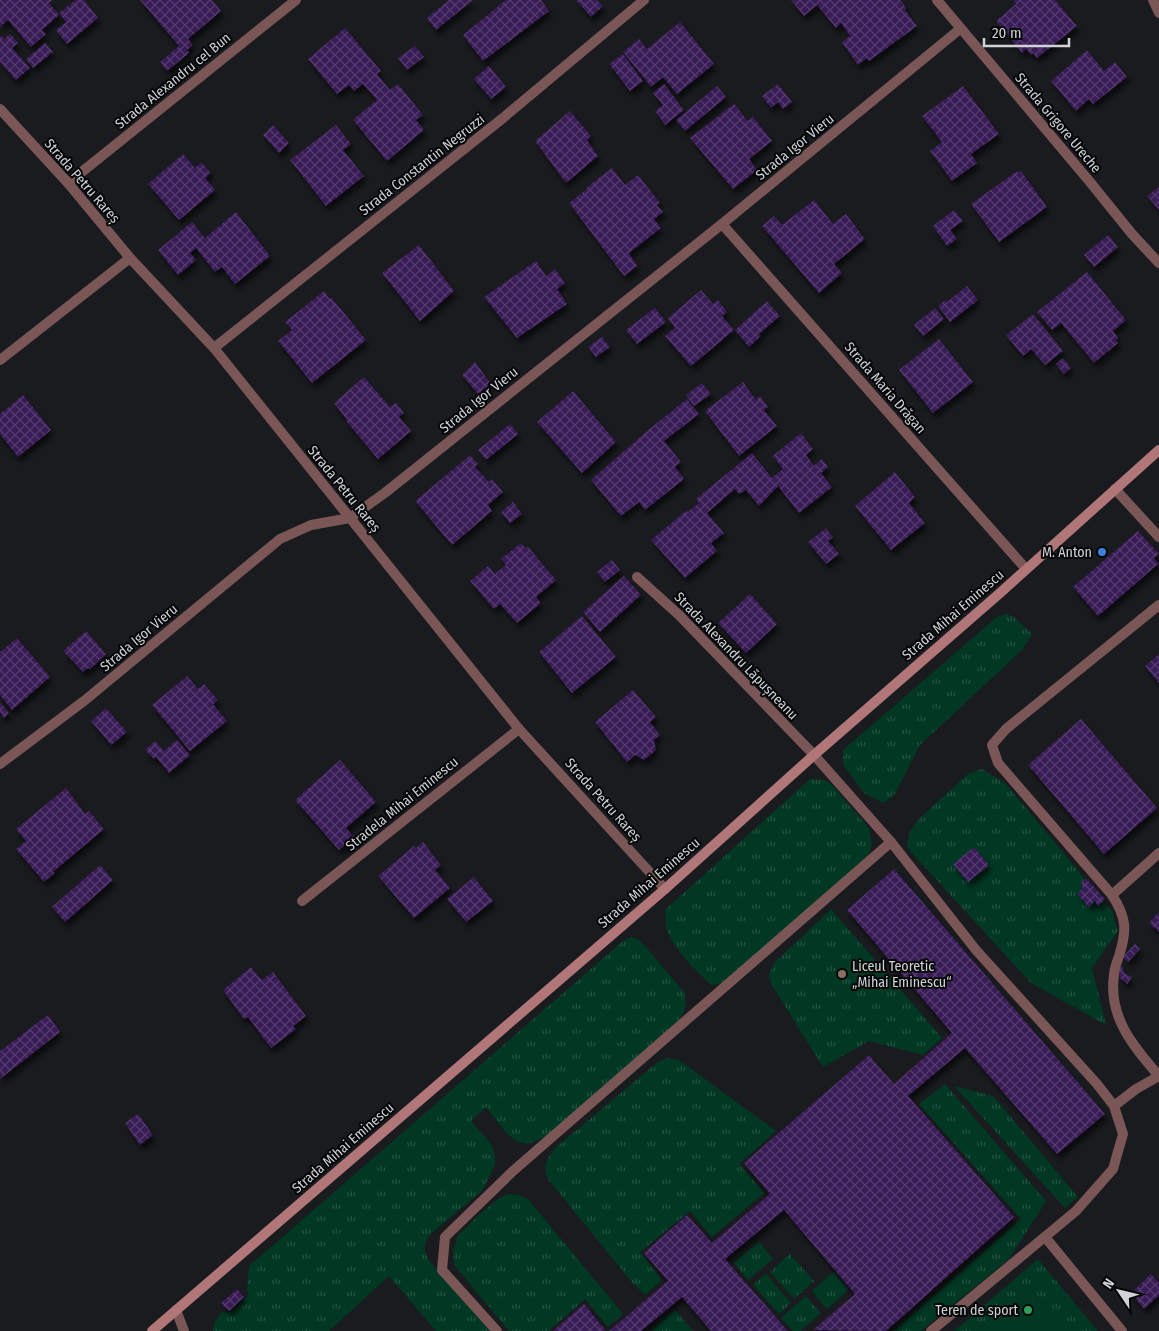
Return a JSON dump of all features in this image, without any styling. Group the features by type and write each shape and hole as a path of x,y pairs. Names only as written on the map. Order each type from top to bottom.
{"main road":[{"name":"Strada Mihai Eminescu","path":"152,1331 665,889 1159,450"}],"street":[{"name":"Strada Alexandru cel Bun","path":"68,183 296,0"},
{"name":"Strada Constantin Negruzzi","path":"214,348 503,118 644,0"},
{"name":"Strada Grigore Ureche","path":"937,0 1132,234 1159,263"},
{"path":"1153,0 1159,13"},
{"name":"Strada Igor Vieru","path":"0,764 84,701 280,538 310,524 350,518 386,492 722,224 960,29"},
{"name":"Strada Petru Rareș","path":"0,109 68,183 130,258 214,348 519,729 665,889"},
{"name":"Strada Maria Drăgan","path":"722,224 1026,569"},
{"path":"0,360 130,258"},
{"path":"1115,489 1159,537"},
{"name":"Strada Alexandru Lăpușneanu","path":"638,577 679,615 814,755 891,842 976,950 1097,1084 1114,1106"},
{"path":"932,1331 1076,1211 1113,1169 1122,1134 1114,1106 1136,1089 1159,1076 1133,1046 1120,1023 1114,997 1114,974 1125,938 1124,921 1119,906 1112,895 998,763 992,745 1006,729 1159,605"},
{"name":"Stradela Mihai Eminescu","path":"302,901 519,729"},
{"path":"497,1331 442,1270 445,1237 513,1172 891,842"},
{"path":"1112,895 1159,853"},
{"path":"1045,1237 1122,1331"},
{"path":"176,1310 184,1331"}],"green space":[{"path":"1006,614 1014,617 1032,634 1022,650 920,745 895,794 884,803 865,794 843,765 843,750 997,617"},
{"path":"982,769 1006,784 1112,911 1118,931 1092,968 1106,1025 1031,983 907,846 910,831 920,818 968,774"},
{"path":"810,779 824,780 831,784 869,828 872,846 868,855 723,984 712,985 687,961 671,939 665,918 666,909"},
{"path":"831,909 942,1038 923,1055 869,1041 823,1067 771,984 769,974 775,962"},
{"path":"631,937 640,940 684,992 686,1003 684,1012 678,1021 545,1137 537,1141 522,1143 512,1138 486,1107 471,1121 492,1145 495,1165 482,1191 428,1236 426,1240 425,1251 429,1260 490,1331 436,1331 389,1276 329,1331 213,1331 214,1323 222,1312 229,1313 249,1295 247,1291 249,1266 623,941"},
{"path":"667,1058 682,1062 776,1131 739,1164 764,1193 712,1237 690,1211 640,1252 662,1280 645,1295 631,1281 547,1178 546,1166 554,1149 659,1061"},
{"path":"945,1084 1046,1201 1009,1259 921,1331 894,1331 1021,1219 919,1104"},
{"path":"954,1086 993,1096 1078,1197 1065,1208"},
{"path":"509,1194 519,1195 528,1199 623,1314 608,1327 585,1299 549,1331 509,1331 454,1265 453,1251 458,1235 481,1213 501,1197"},
{"path":"759,1242 773,1259 748,1280 734,1263"},
{"path":"790,1254 814,1281 794,1299 770,1272"},
{"path":"1038,1259 1098,1331 954,1331"},
{"path":"833,1272 848,1290 827,1309 812,1291"},
{"path":"766,1274 791,1303 779,1314 753,1285"},
{"name":"Teren de sport","path":"1031,1289 1067,1331 983,1331"},
{"path":"806,1296 821,1313 800,1331 793,1331 781,1318"},
{"path":"675,1310 693,1331 652,1331"}],"building":[{"path":"0,0 53,0 49,3 59,15 42,30 46,34 31,47 8,20 0,27"},
{"path":"76,0 84,0 98,18 67,44 56,30 66,22 59,13"},
{"path":"140,0 212,0 221,11 188,39 193,45 187,50 189,53 167,71 160,62 179,46"},
{"path":"449,0 473,0 436,30 427,18"},
{"path":"506,0 541,0 549,11 483,61 463,35"},
{"path":"576,0 597,0 603,6 591,17"},
{"path":"791,0 900,0 917,26 869,61 867,58 858,65 842,42 850,36 841,23 836,28 817,5 804,16"},
{"path":"1013,0 1055,0 1077,26 1037,58 1026,49 1022,53 996,21 1016,4"},
{"path":"680,22 714,64 677,94 663,77 651,87 623,52 639,39 647,49"},
{"path":"345,28 381,71 377,74 390,90 398,84 423,115 416,120 424,130 387,161 353,120 377,100 363,84 354,91 349,85 337,94 308,59"},
{"path":"10,34 18,43 12,48 30,68 16,80 0,62 0,35 4,39"},
{"path":"45,43 53,52 33,68 26,59"},
{"path":"415,46 424,57 407,70 398,58"},
{"path":"1087,50 1104,71 1115,62 1127,77 1093,104 1089,99 1076,111 1051,81"},
{"path":"623,54 643,81 630,91 609,64"},
{"path":"489,66 506,87 491,99 474,79"},
{"path":"664,84 684,110 665,125 655,111 663,105 653,93"},
{"path":"778,84 792,102 783,109 778,102 771,108 762,96"},
{"path":"717,86 726,97 685,131 676,120"},
{"path":"963,86 999,134 971,154 977,163 952,181 930,151 942,142 922,116"},
{"path":"734,104 748,121 753,117 772,141 749,159 757,170 733,189 690,138"},
{"path":"570,111 591,136 587,140 598,156 566,183 535,141"},
{"path":"273,125 289,143 279,153 263,135"},
{"path":"336,125 351,144 343,150 364,176 326,206 290,160"},
{"path":"183,154 195,168 201,162 211,173 205,178 215,190 179,220 148,184"},
{"path":"612,168 625,185 638,175 660,203 657,205 663,212 654,219 661,228 629,253 637,266 624,276 569,203"},
{"path":"1017,171 1018,173 1021,171 1047,207 999,242 971,204"},
{"path":"1159,187 1159,210 1147,196"},
{"path":"814,200 833,224 846,214 865,239 834,264 842,273 819,293 762,226 774,216 782,225"},
{"path":"954,210 963,221 950,230 957,239 947,246 933,226"},
{"path":"236,212 270,256 235,284 222,267 215,272 196,248 190,253 196,260 178,275 158,250 192,222 205,238"},
{"path":"1108,235 1118,247 1094,267 1084,255"},
{"path":"419,245 454,291 420,321 382,273"},
{"path":"536,261 546,276 555,269 565,283 557,289 567,304 517,338 484,297"},
{"path":"1087,272 1126,320 1113,331 1118,338 1116,340 1118,343 1094,363 1061,323 1052,330 1037,312"},
{"path":"967,286 978,300 950,322 938,306 945,300 947,302"},
{"path":"701,290 713,304 718,300 727,312 722,316 734,330 691,366 665,336 675,328 668,318"},
{"path":"324,291 330,299 332,298 366,340 312,383 278,341 292,330 285,322"},
{"path":"767,301 780,316 759,334 761,336 749,347 735,330"},
{"path":"655,308 666,322 637,344 626,330"},
{"path":"935,308 944,319 923,336 914,325"},
{"path":"1033,314 1063,351 1045,365 1031,349 1023,356 1006,335"},
{"path":"602,337 610,347 596,357 588,347"},
{"path":"939,339 973,382 933,413 899,370"},
{"path":"1063,358 1071,368 1064,374 1056,364"},
{"path":"475,362 491,384 478,394 462,375"},
{"path":"364,377 390,407 396,403 404,413 399,417 411,431 378,459 346,421 334,403"},
{"path":"743,382 756,400 760,396 768,407 764,410 777,426 739,456 705,411"},
{"path":"702,383 711,394 694,406 686,395"},
{"path":"573,391 616,442 582,473 537,422"},
{"path":"23,395 51,430 18,457 0,434 0,414"},
{"path":"687,399 699,414 664,441 681,462 675,467 684,479 645,510 639,502 621,516 591,480"},
{"path":"510,424 518,434 486,460 478,450"},
{"path":"801,433 813,449 806,455 814,466 822,459 828,467 821,473 832,487 799,513 778,486 759,506 746,490 739,494 735,489 707,513 724,533 711,543 717,551 685,578 651,540 687,510 688,512 699,503 696,499 752,453 772,478 783,469 773,456"},
{"path":"470,455 478,464 475,467 489,482 492,479 503,492 488,505 492,511 452,545 415,501"},
{"path":"895,472 915,497 909,503 925,523 891,550 855,506"},
{"path":"513,502 522,514 510,523 501,512"},
{"path":"826,528 833,537 828,541 839,554 826,564 808,542"},
{"path":"1138,531 1159,554 1154,558 1158,564 1098,616 1073,587"},
{"path":"521,543 526,548 528,547 556,580 536,597 541,603 517,623 500,604 494,609 470,581 488,566 495,574 506,565 501,559"},
{"path":"612,560 620,570 605,582 597,572"},
{"path":"624,576 641,595 600,632 583,612"},
{"path":"750,594 777,624 746,653 718,623"},
{"path":"582,616 616,657 572,693 539,652"},
{"path":"86,631 106,654 90,669 88,668 83,672 63,651"},
{"path":"17,638 50,677 12,710 0,695 0,652"},
{"path":"1159,654 1159,683 1145,666"},
{"path":"187,676 198,689 204,684 218,700 213,704 227,721 190,751 152,705"},
{"path":"633,690 656,717 650,722 660,735 654,740 656,750 644,760 635,755 627,762 595,722"},
{"path":"0,702 9,713 4,718 0,713"},
{"path":"106,708 127,732 111,745 91,721"},
{"path":"1081,719 1157,808 1104,854 1028,765"},
{"path":"177,740 190,755 169,773 156,757 154,759 145,750 155,741 164,751"},
{"path":"340,760 376,802 346,828 354,837 339,850 295,800"},
{"path":"66,788 85,814 89,811 104,829 53,872 55,873 44,882 16,849 26,841 16,829"},
{"path":"423,842 441,865 435,870 450,888 414,918 378,876 414,846 416,848"},
{"path":"974,847 989,865 968,882 953,864"},
{"path":"100,865 113,880 65,922 52,907"},
{"path":"894,869 1105,1114 1057,1154 965,1048 908,1096 1014,1217 886,1331 813,1330 855,1294 784,1210 725,1259 788,1331 711,1331 682,1297 641,1331 609,1331 668,1281 644,1253 687,1215 712,1243 770,1194 744,1163 869,1055 894,1084 952,1033 847,910"},
{"path":"474,877 493,901 466,922 447,899"},
{"path":"1086,878 1105,899 1098,906 1095,901 1089,907 1077,894 1083,888 1080,884"},
{"path":"1159,912 1159,932 1149,923"},
{"path":"1135,944 1140,949 1128,962 1123,957"},
{"path":"1122,966 1124,973 1132,977 1127,984 1120,978 1118,968"},
{"path":"251,967 262,980 273,972 306,1016 293,1026 296,1029 271,1048 248,1017 244,1019 223,990"},
{"path":"48,1015 60,1032 0,1079 0,1051"},
{"path":"138,1114 153,1135 140,1145 125,1123"},
{"path":"1151,1274 1159,1283 1159,1295 1144,1309 1131,1293"},
{"path":"237,1289 244,1297 229,1311 221,1303"},
{"path":"584,1304 606,1331 553,1331"}],"place":[{"name":"M. Anton","path":"1102,552"},
{"name":"Liceul Teoretic „Mihai Eminescu“","path":"842,974"},
{"name":"Teren de sport","path":"1028,1310"}]}
